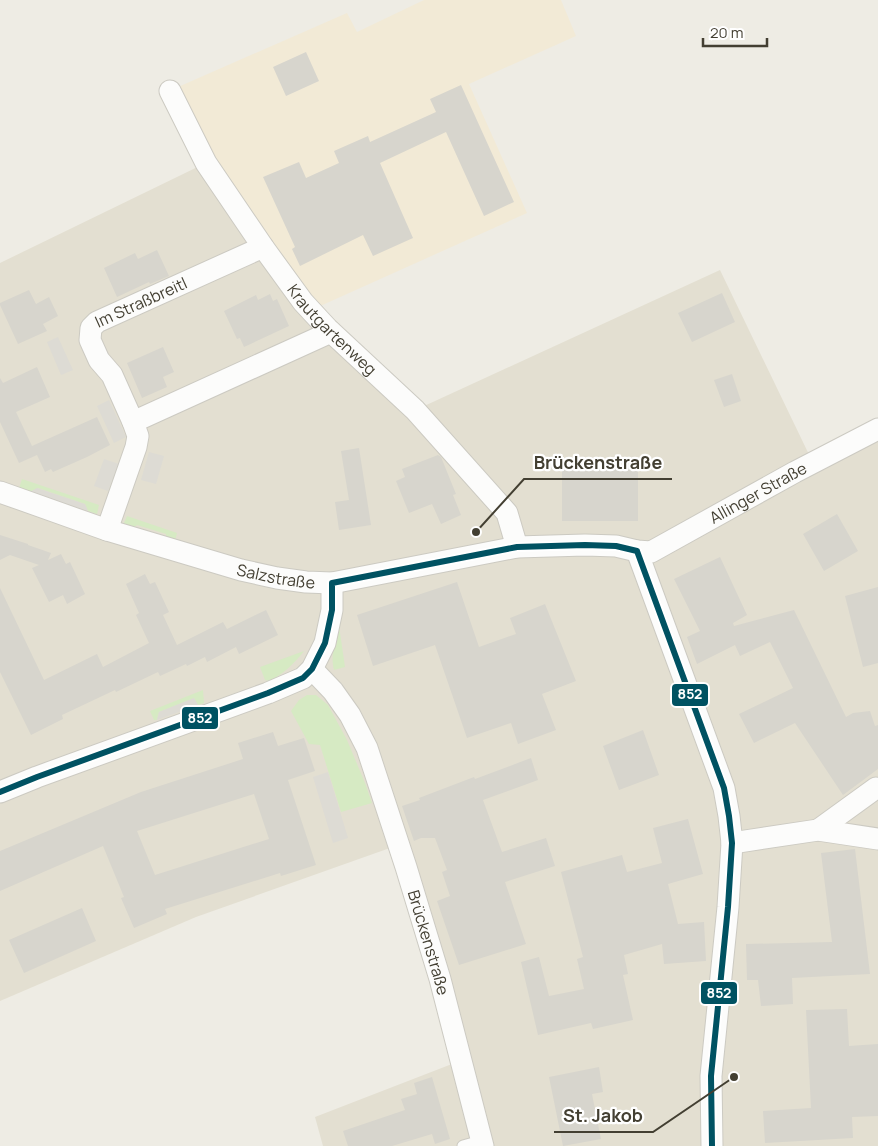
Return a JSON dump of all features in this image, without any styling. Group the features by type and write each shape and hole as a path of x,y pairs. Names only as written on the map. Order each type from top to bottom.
{"street":[{"name":"Krautgartenweg","path":"170,91 206,163 303,302 331,332 415,410 507,513 517,547"},
{"name":"Im Straßbreitl","path":"107,530 136,447 138,436 112,375 99,360 93,347 90,340 90,328 97,322 263,247"},
{"path":"133,422 331,332"},
{"name":"Allinger Straße","path":"637,551 651,552 795,472 878,429"},
{"name":"Salzstraße","path":"0,492 107,530 241,570 306,582 332,583 517,547 616,546 637,551"},
{"path":"637,551 724,788 729,816 732,843 728,907 711,1076 712,1146"},
{"path":"0,792 268,693 303,678 312,669 325,643 332,610 332,583"},
{"name":"Brückenstraße","path":"312,669 333,691 350,715 367,748 440,979 465,1075 475,1144"},
{"path":"818,830 876,788"},
{"path":"732,843 818,830 878,839"}],"shaded area":[{"path":"424,0 561,0 576,36 469,84 527,213 318,307 214,159 178,87 347,13 357,32"},
{"path":"214,159 300,288 422,407 720,270 815,467 878,434 878,1146 323,1146 315,1117 470,1057 404,843 196,917 0,1001 0,263"},
{"path":"58,337 73,370 61,375 47,342"},
{"path":"109,400 126,437 114,443 97,406"},
{"path":"149,452 164,456 156,484 141,480"},
{"path":"104,459 119,464 108,491 94,486"},
{"path":"37,488 85,504 88,511 30,492"},
{"path":"194,698 198,705 157,720 159,712"},
{"path":"328,772 348,838 333,843 313,777"}],"green space":[{"path":"22,479 99,505 97,514 88,511 85,504 38,488 30,492 19,488"},
{"path":"127,516 177,533 175,541 166,539 166,534 137,525 132,529 123,525"},
{"path":"339,626 345,667 334,670 333,653"},
{"path":"304,651 280,675 270,681 265,680 260,667"},
{"path":"203,690 204,703 198,705 194,698 159,712 157,720 154,720 150,711"},
{"path":"307,695 316,695 328,705 347,740 372,803 341,812 320,745 309,744 291,711 299,700"}],"building":[{"path":"306,52 319,81 286,96 273,67"},
{"path":"461,85 514,202 484,216 446,132 380,163 413,238 373,256 363,235 300,266 292,249 295,247 263,177 299,162 306,178 339,163 334,151 368,136 370,142 436,112 430,99"},
{"path":"157,250 169,276 150,284 149,282 117,297 104,268 135,253 138,259"},
{"path":"29,290 36,304 49,297 58,316 43,324 47,331 18,344 0,303"},
{"path":"722,293 735,322 692,342 678,313"},
{"path":"270,294 273,301 277,299 289,326 244,347 240,338 237,339 224,311 256,295 258,300"},
{"path":"163,347 174,372 163,377 167,387 142,398 127,363"},
{"path":"37,367 50,397 16,412 32,446 97,417 110,445 53,472 51,469 45,472 37,455 19,463 0,422 0,378 3,383"},
{"path":"732,374 741,401 724,407 714,380"},
{"path":"359,448 371,525 339,530 335,502 349,500 341,451"},
{"path":"438,455 441,457 456,494 453,495 461,515 441,524 432,504 409,513 396,481 405,477 402,469"},
{"path":"638,466 638,521 562,521 562,467"},
{"path":"837,514 858,551 824,571 803,534"},
{"path":"0,535 51,553 48,560 61,554 66,564 70,562 85,594 67,604 63,595 49,602 32,568 39,565 10,555 0,560"},
{"path":"720,557 747,615 733,623 734,626 794,610 846,717 853,713 870,711 875,726 878,725 878,769 843,795 795,723 754,743 739,714 793,688 770,642 740,656 735,645 697,664 687,637 700,631 674,579"},
{"path":"145,574 150,584 155,582 169,612 163,615 177,645 223,622 227,629 266,610 278,635 239,654 236,647 207,662 205,657 160,676 158,672 62,715 63,719 31,735 0,672 0,588 44,680 97,654 103,667 149,643 136,615 139,613 126,584"},
{"path":"457,582 479,647 516,634 510,618 545,604 576,681 542,694 556,730 518,744 511,723 467,738 435,645 373,666 357,615"},
{"path":"878,587 878,663 863,667 845,596"},
{"path":"643,730 659,775 619,790 603,746"},
{"path":"273,732 278,746 304,738 315,771 288,780 316,865 281,876 280,873 165,909 167,914 134,928 121,898 124,897 103,846 0,891 0,851 141,792 243,759 238,743","holes":["254,794 269,839 155,875 137,831"]},
{"path":"531,758 538,780 483,800 502,852 546,838 555,866 505,882 526,944 459,965 437,901 450,896 442,872 447,870 435,838 421,838 414,841 402,806 474,777 475,779"},
{"path":"688,819 703,874 668,884 678,924 704,922 706,961 664,964 662,944 624,955 628,974 623,975 633,1020 593,1029 591,1023 538,1035 521,962 539,957 549,996 584,989 577,959 583,957 561,872 622,855 627,872 662,863 653,828"},
{"path":"855,849 870,974 792,978 793,1004 761,1006 758,980 747,980 746,944 832,942 821,853"},
{"path":"82,908 96,941 24,973 9,940"},
{"path":"847,1009 849,1046 878,1044 878,1116 852,1117 853,1138 765,1143 763,1111 811,1108 806,1010"},
{"path":"599,1067 603,1092 592,1094 601,1139 563,1146 549,1077"},
{"path":"432,1077 450,1139 435,1144 432,1134 392,1146 348,1146 343,1131 405,1110 401,1099 417,1094 414,1083"}],"transit line":[{"name":"852","path":"332,583 517,547 616,546 637,551"},
{"name":"852","path":"637,551 724,788 729,816 732,843 728,907 711,1076 712,1146"},
{"name":"852","path":"0,792 268,693 303,678 312,669 325,643 332,610 332,583"}],"place":[{"name":"Brückenstraße","path":"476,532"},
{"name":"St. Jakob","path":"734,1077"}]}
